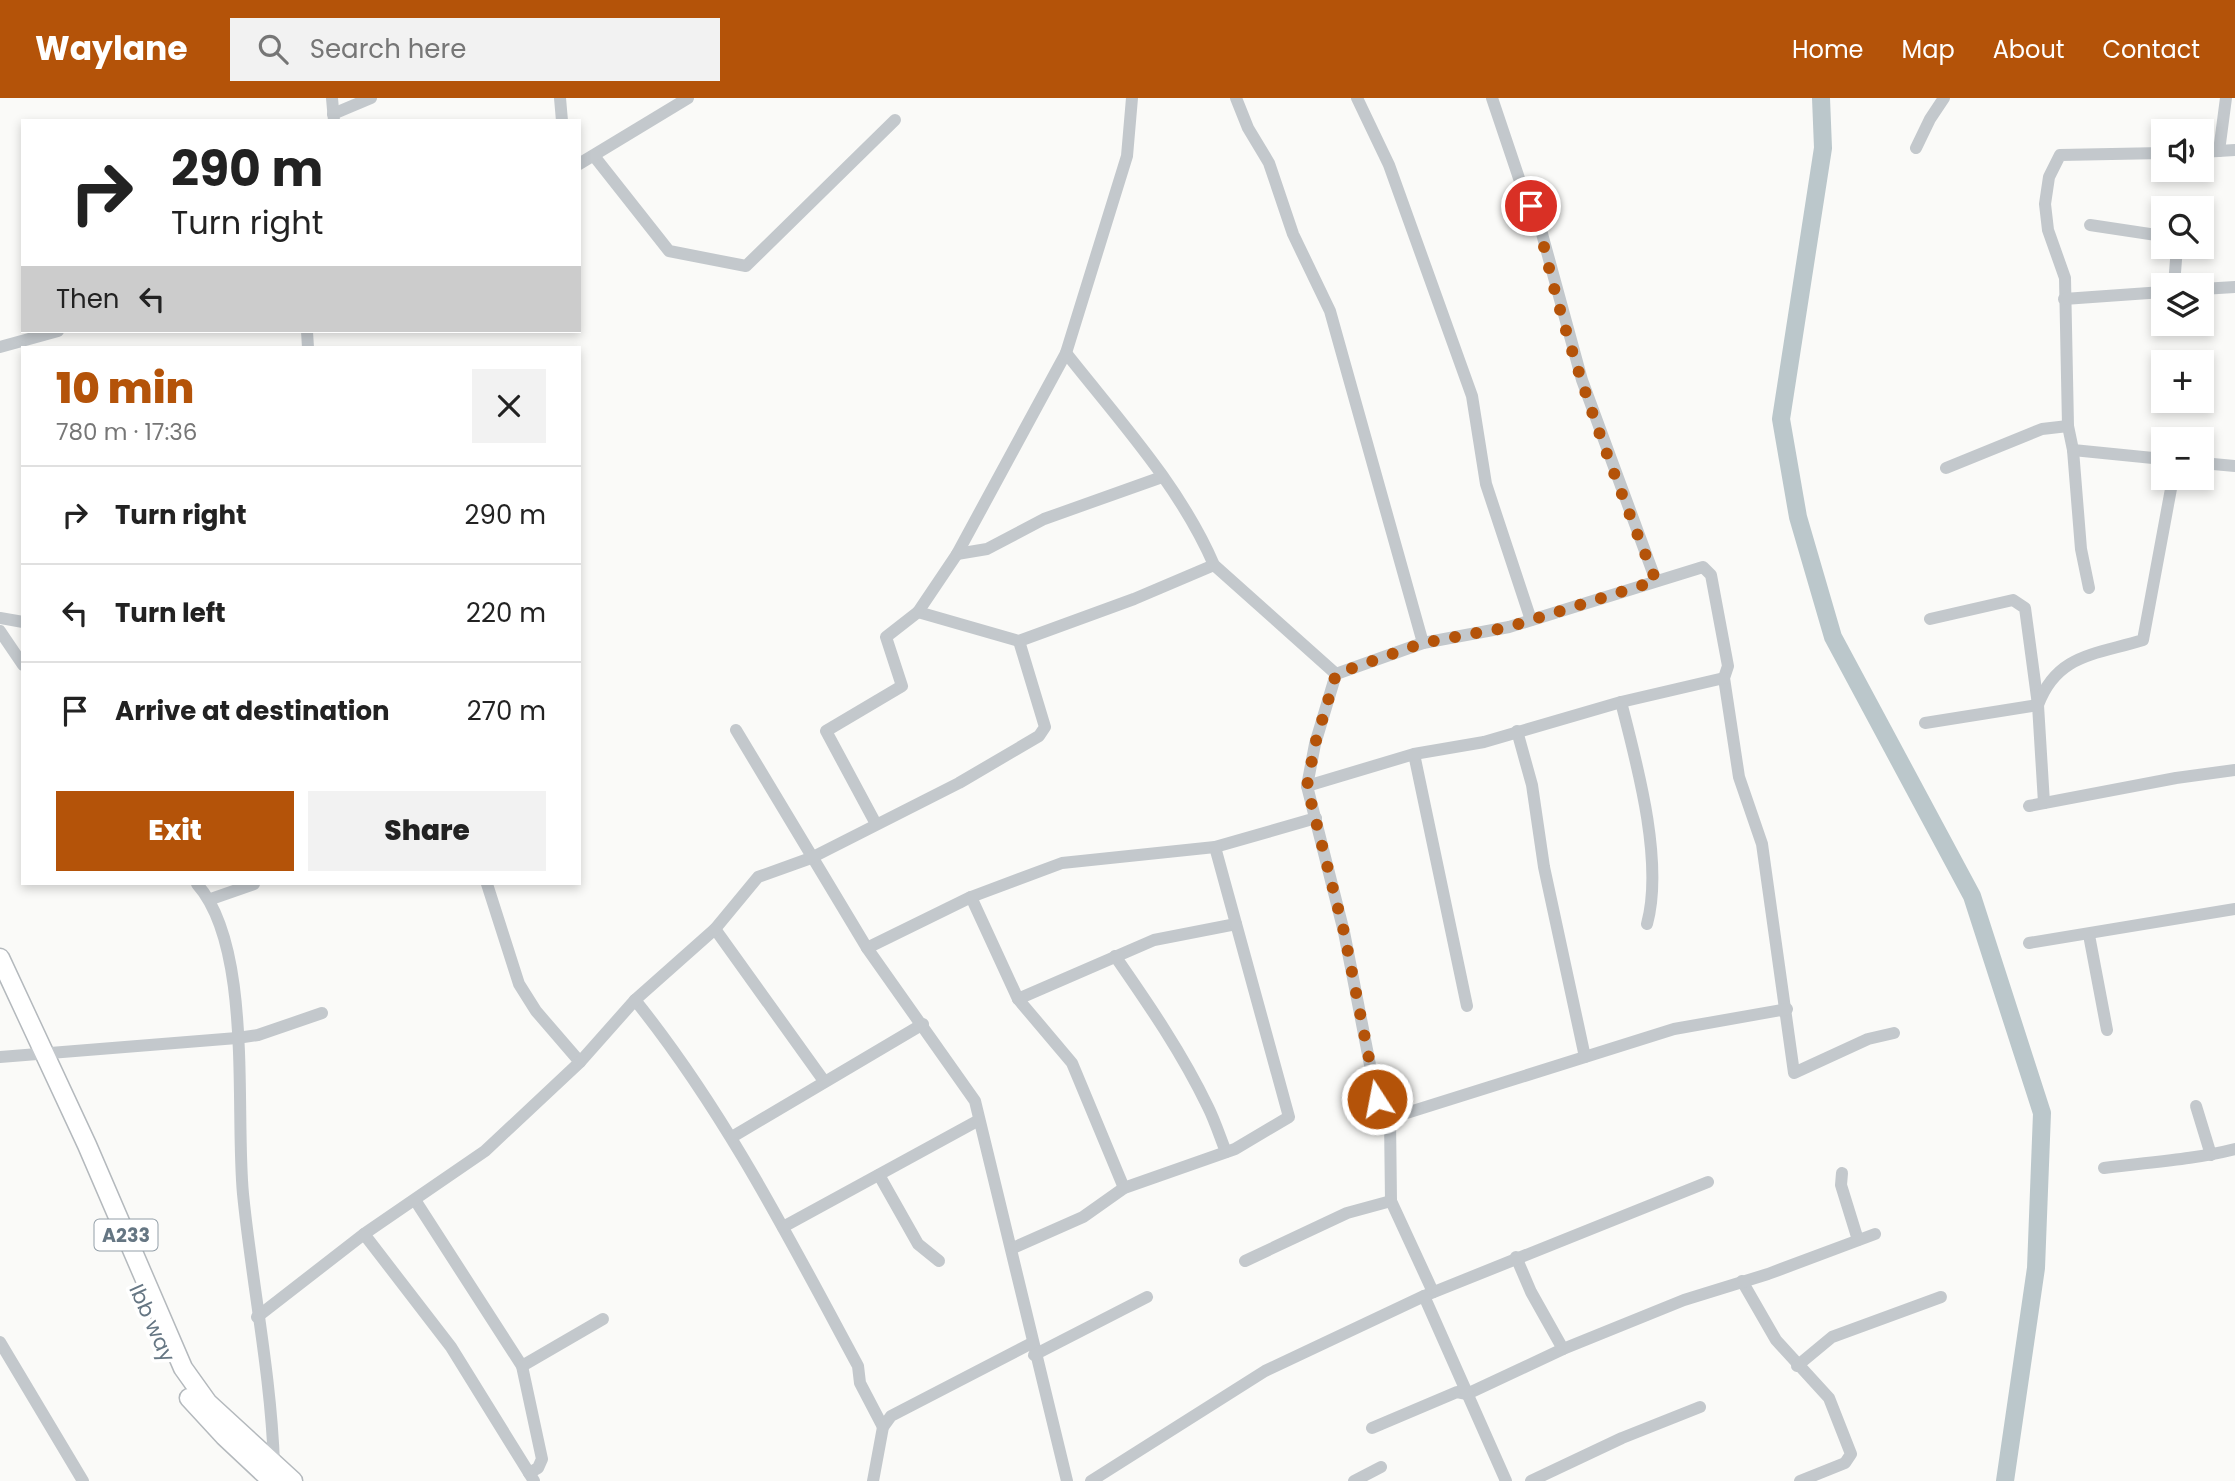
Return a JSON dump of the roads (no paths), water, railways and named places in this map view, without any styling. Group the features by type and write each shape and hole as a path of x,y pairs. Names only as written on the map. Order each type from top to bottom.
{"highway":[{"name":"A233","path":"0,958 38,1052 183,1368 208,1403 293,1481"},
{"name":"Ibb way","path":"0,985 38,1052 177,1380 199,1410 271,1460"}],"street":[{"path":"332,98 334,118 371,98"},
{"path":"561,98 562,119"},
{"path":"581,163 688,98"},
{"path":"876,824 826,731 902,686 886,637 918,612 957,554 1066,353 1127,156 1132,98"},
{"path":"1236,98 1248,128 1269,163 1293,234 1331,311 1423,643"},
{"path":"1357,98 1389,165 1472,396 1486,484 1531,620"},
{"path":"1492,98 1524,193 1538,219 1562,318 1582,380 1656,581"},
{"path":"2219,151 2226,98"},
{"path":"1916,148 1940,100"},
{"path":"594,156 669,251 746,266 895,120"},
{"path":"2214,151 2235,150"},
{"path":"2089,588 2081,549 2073,450 2068,426 2065,278 2048,230 2045,204 2060,155 2151,153"},
{"path":"2090,225 2151,234"},
{"path":"2214,288 2235,287"},
{"path":"2064,299 2151,293"},
{"path":"0,347 51,333"},
{"path":"1066,353 1162,477 1204,540 1214,565 1336,674"},
{"path":"1946,468 2042,429 2068,426"},
{"path":"2073,450 2151,458"},
{"path":"2214,464 2235,466"},
{"path":"957,554 987,549 1044,519 1162,477"},
{"path":"2038,705 2046,683 2064,665 2143,640 2172,490"},
{"path":"918,612 1018,641 1134,599 1214,565"},
{"path":"1336,674 1423,643 1531,620 1703,567 1711,575 1727,666 1724,678 1739,777 1762,844 1794,1073 1868,1039 1894,1033"},
{"path":"1930,619 2013,600 2025,608 2038,705 2044,803"},
{"path":"0,618 21,622"},
{"path":"0,631 21,662"},
{"path":"257,1317 364,1234 485,1151 580,1062 635,1000 715,929 758,877 811,858 958,783 1039,736 1045,727 1018,641"},
{"path":"1336,674 1315,744 1307,786 1344,932 1381,1121 1674,1029 1787,1009"},
{"path":"1307,786 1414,754 1484,742 1620,702 1724,678"},
{"path":"1620,702 1645,800 1652,904 1647,924"},
{"path":"1925,723 2038,705"},
{"path":"736,730 867,948 975,1101 1013,1248 1033,1349 1067,1481"},
{"path":"1517,731 1532,785 1544,867 1584,1057"},
{"path":"1414,754 1467,1006"},
{"path":"2029,806 2176,778 2235,770"},
{"path":"867,948 971,897 1062,863 1215,847 1316,818"},
{"path":"1013,1248 1083,1217 1124,1188 1226,1152 1289,1117 1215,847"},
{"path":"198,885 211,899 231,970 237,1038 243,1191 271,1460"},
{"path":"211,899 251,885"},
{"path":"487,885 519,984 536,1011 580,1062"},
{"path":"971,897 1018,999 1072,1063 1124,1188"},
{"path":"2028,943 2235,909"},
{"path":"1018,999 1154,940 1236,924"},
{"path":"715,929 824,1081"},
{"path":"2088,935 2108,1030"},
{"path":"1115,956 1161,1022 1187,1066 1210,1111 1226,1152"},
{"path":"635,1000 669,1042 732,1138 858,1366 860,1383 883,1427"},
{"path":"0,1057 237,1038 258,1035 322,1013"},
{"path":"732,1138 923,1024"},
{"path":"2196,1106 2211,1155"},
{"path":"1390,1119 1391,1201 1466,1394 1506,1481"},
{"path":"783,1227 979,1120"},
{"path":"2105,1168 2211,1155 2235,1149"},
{"path":"1842,1172 1841,1185 1858,1240"},
{"path":"879,1175 918,1244 939,1261"},
{"path":"1091,1481 1265,1371 1428,1294 1708,1182"},
{"path":"364,1234 452,1348 532,1477 542,1459 522,1366 415,1200"},
{"path":"1245,1261 1347,1213 1391,1201"},
{"path":"1372,1428 1457,1392 1466,1394 1563,1349 1684,1300 1875,1234"},
{"path":"1516,1257 1531,1292 1563,1349"},
{"path":"1742,1281 1770,1331 1797,1366 1817,1381 1829,1398 1851,1454 1845,1463 1800,1481"},
{"path":"873,1481 883,1427 891,1416 1147,1297"},
{"path":"1797,1366 1832,1337 1941,1297"},
{"path":"522,1366 603,1320"},
{"path":"0,1342 83,1481"},
{"path":"1531,1481 1622,1438 1700,1407"},
{"path":"1354,1481 1381,1468"}],"waterway":[{"path":"1821,98 1823,148 1781,419 1798,517 1833,637 1972,896 2042,1113 2036,1268 2005,1481"}]}
